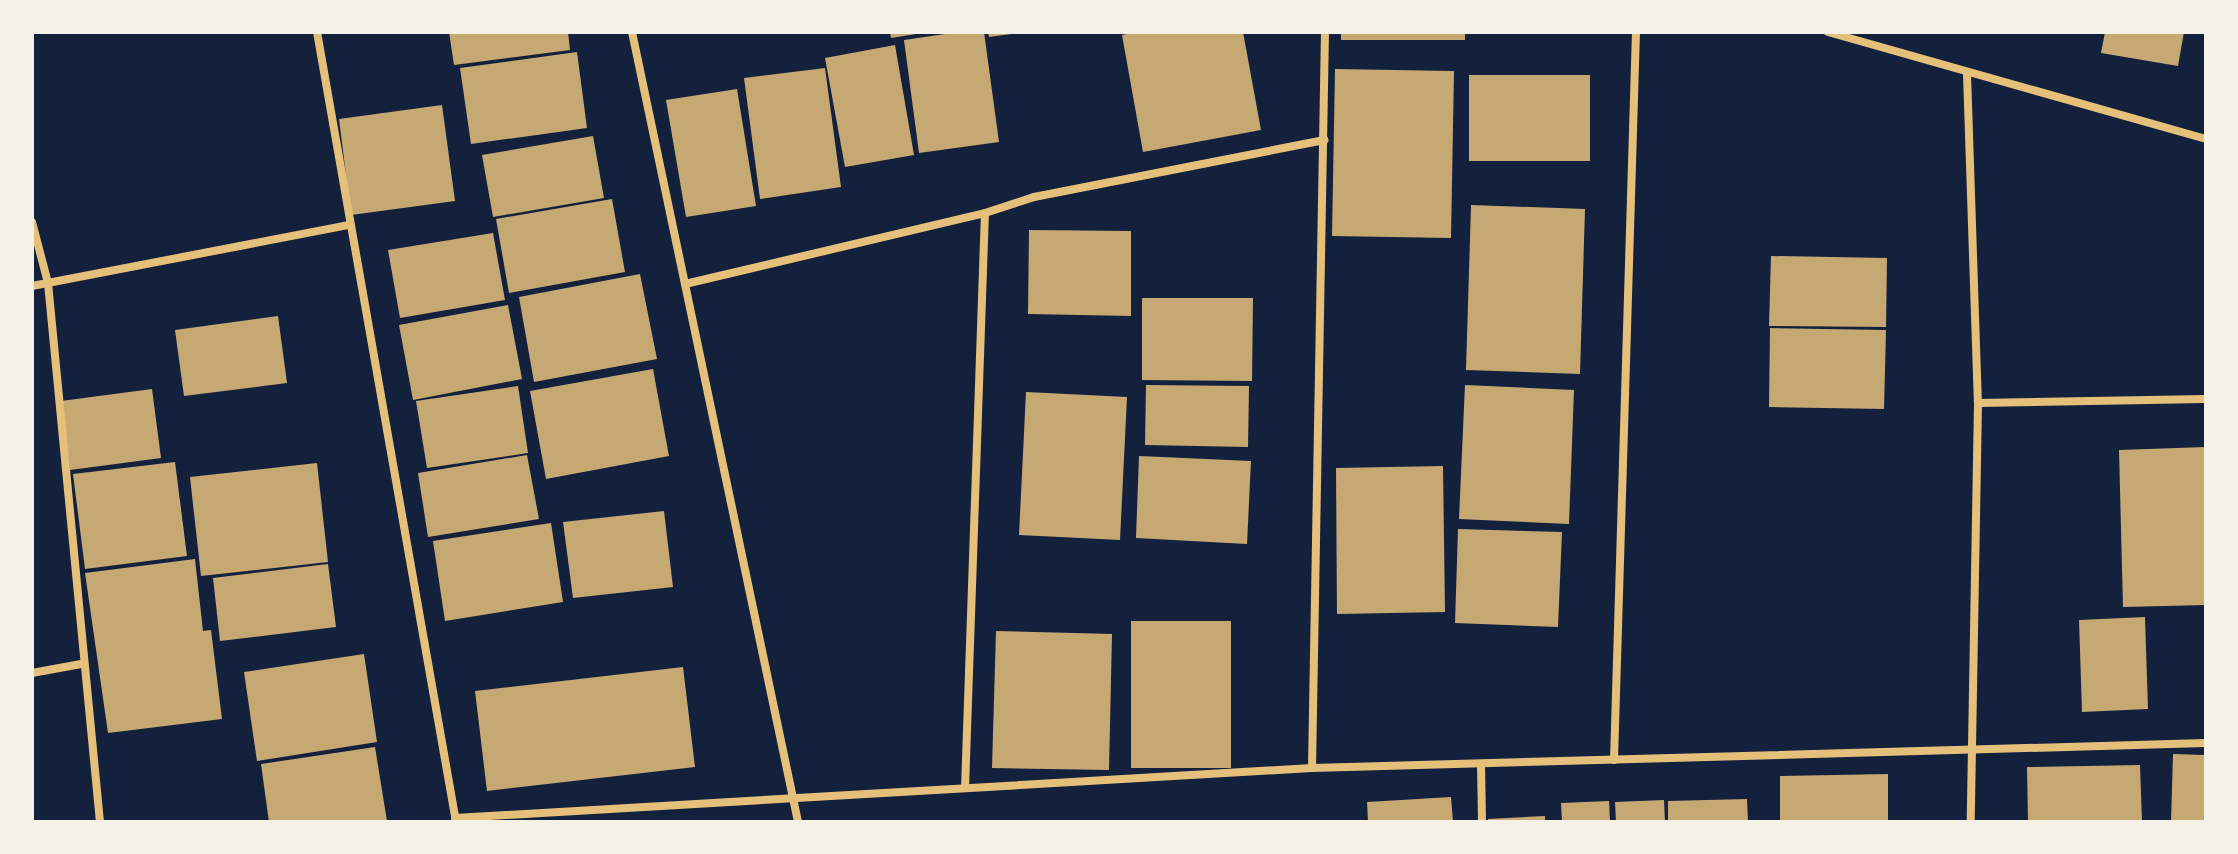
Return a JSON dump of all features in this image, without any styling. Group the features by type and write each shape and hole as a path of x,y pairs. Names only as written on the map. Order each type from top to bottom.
{"street":[{"path":"317,32 456,820 1312,768 2206,743"},
{"path":"632,32 798,822"},
{"path":"1312,768 1325,32"},
{"path":"1614,760 1636,32"},
{"path":"1828,32 1967,74 2206,139"},
{"path":"1967,74 1978,403 1971,822"},
{"path":"685,284 985,213 1034,197 1324,140"},
{"path":"965,788 985,213"},
{"path":"32,222 48,283 81,664 100,822"},
{"path":"32,286 349,225"},
{"path":"1978,403 2206,399"},
{"path":"32,673 81,664"},
{"path":"1481,764 1482,822"}],"building":[{"path":"449,32 568,32 570,50 454,65"},
{"path":"890,32 916,32 916,34 891,38"},
{"path":"959,32 984,32 999,142 919,153 904,40"},
{"path":"988,32 1011,32 1011,34 989,37"},
{"path":"1139,32 1243,32 1261,130 1143,152 1122,35"},
{"path":"1341,32 1465,32 1465,40 1341,40"},
{"path":"2105,32 2184,32 2178,66 2101,53"},
{"path":"895,45 914,155 845,167 825,58"},
{"path":"577,52 587,128 471,144 460,68"},
{"path":"825,68 841,187 760,199 744,78"},
{"path":"1335,69 1454,71 1451,238 1332,236"},
{"path":"1469,75 1590,75 1590,161 1469,161"},
{"path":"737,89 756,206 686,217 666,100"},
{"path":"442,105 455,201 351,215 339,119"},
{"path":"593,136 604,198 493,217 482,155"},
{"path":"612,199 625,272 509,293 496,219"},
{"path":"1471,205 1585,209 1580,374 1466,370"},
{"path":"1029,230 1131,231 1131,316 1028,314"},
{"path":"493,233 505,300 400,318 388,250"},
{"path":"1771,256 1887,258 1886,327 1769,326"},
{"path":"640,274 657,359 534,382 519,297"},
{"path":"1142,298 1253,298 1252,381 1142,380"},
{"path":"508,305 522,379 413,400 399,325"},
{"path":"278,316 287,383 184,396 175,330"},
{"path":"1770,328 1886,330 1884,409 1769,407"},
{"path":"653,369 669,456 546,479 530,391"},
{"path":"1146,385 1249,386 1248,447 1145,445"},
{"path":"1465,385 1574,390 1569,524 1459,519"},
{"path":"518,386 528,453 427,468 416,401"},
{"path":"152,389 161,458 70,470 61,401"},
{"path":"1026,392 1127,397 1120,540 1019,535"},
{"path":"2205,447 2206,605 2123,607 2119,450"},
{"path":"527,455 539,519 428,537 418,473"},
{"path":"1139,456 1251,461 1247,544 1136,538"},
{"path":"175,462 187,556 85,569 73,474"},
{"path":"317,463 328,562 201,576 190,477"},
{"path":"1443,466 1445,612 1337,614 1336,468"},
{"path":"664,511 673,587 573,598 563,522"},
{"path":"551,523 563,602 445,621 433,541"},
{"path":"1458,529 1562,532 1558,627 1455,623"},
{"path":"195,559 203,631 211,630 222,719 108,733 85,573"},
{"path":"328,564 336,627 220,641 213,578"},
{"path":"2145,617 2148,709 2082,712 2079,620"},
{"path":"1131,621 1231,621 1231,768 1131,768"},
{"path":"996,631 1112,634 1109,770 992,768"},
{"path":"364,654 377,742 257,761 244,672"},
{"path":"683,667 695,767 487,791 475,691"},
{"path":"375,747 387,821 269,822 261,764"},
{"path":"2173,754 2206,755 2206,822 2171,822"},
{"path":"2140,765 2142,822 2028,822 2027,767"},
{"path":"1888,774 1888,822 1780,822 1780,776"},
{"path":"1451,797 1453,822 1368,822 1367,802"},
{"path":"1747,799 1748,822 1668,822 1668,801"},
{"path":"1664,800 1665,822 1616,822 1615,802"},
{"path":"1609,801 1610,822 1562,822 1561,803"},
{"path":"1545,816 1545,822 1488,822 1488,819"}]}
